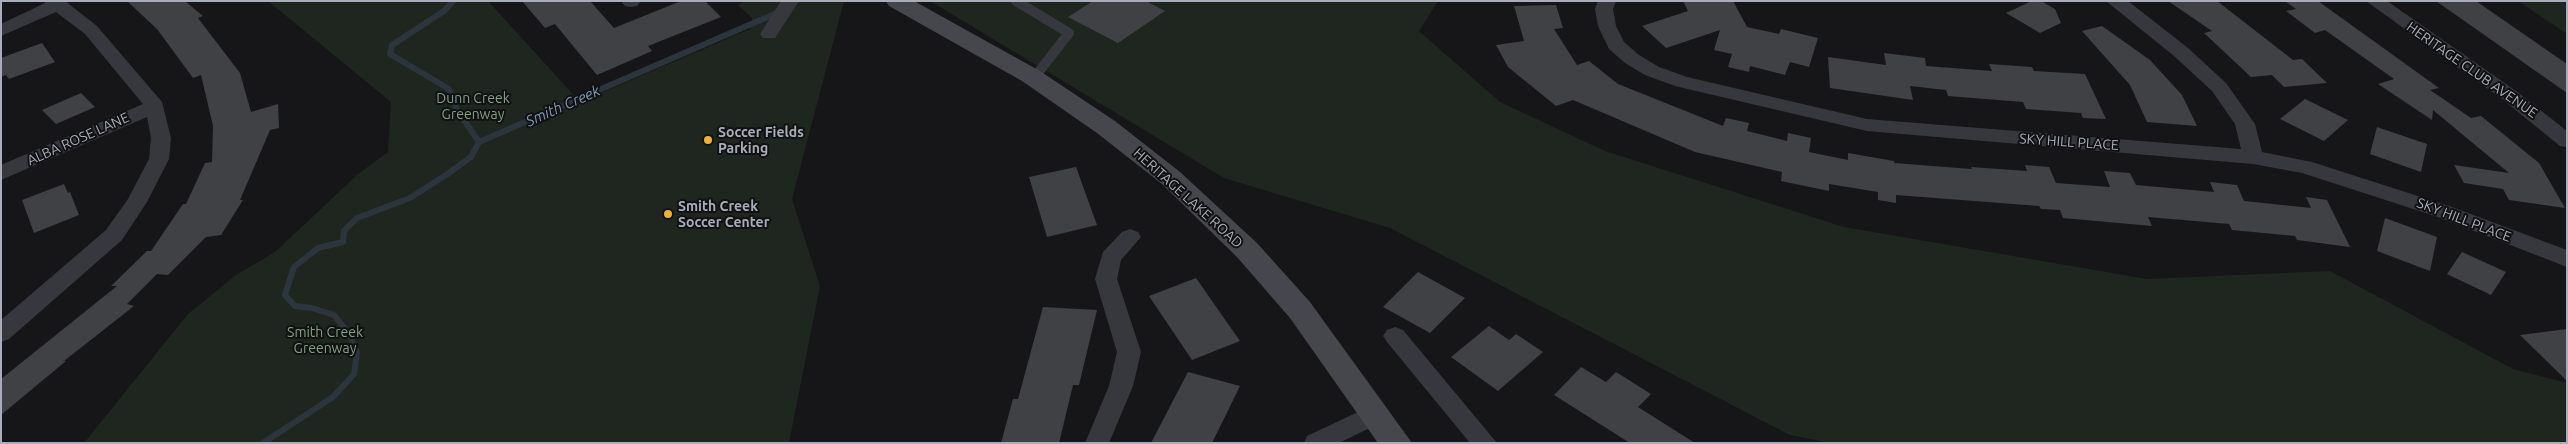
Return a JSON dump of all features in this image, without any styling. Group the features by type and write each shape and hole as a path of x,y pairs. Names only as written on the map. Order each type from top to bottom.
{"main road":[{"name":"HERITAGE LAKE ROAD","path":"897,1 1034,78 1106,127 1170,178 1247,250 1300,310 1396,443"}],"street":[{"path":"769,34 790,1"},
{"name":"SKY HILL PLACE","path":"1607,1 1604,9 1607,26 1616,45 1632,59 1652,71 1682,82 1867,125 2253,157 2305,167 2390,192 2567,259"},
{"path":"2115,1 2135,14 2181,52 2219,87 2245,124 2253,157"},
{"name":"HERITAGE CLUB AVENUE","path":"2375,1 2532,112 2567,141"},
{"path":"1,30 55,2 92,30 155,106 161,138 159,159 137,202 114,235 1,333"},
{"name":"ALBA ROSE LANE","path":"1,173 155,106"},
{"path":"1098,443 1121,386 1129,352 1106,279 1111,257 1130,237"},
{"path":"1395,336 1485,443"},
{"path":"1316,443 1374,414"}],"lane":[{"path":"1016,1 1069,33 1034,78"}],"green space":[{"path":"268,1 488,1 580,102 750,29 752,18 738,5 745,1 844,1 792,199 820,286 789,443 84,443 188,314 236,275 275,252 358,174 388,152 391,102"},
{"path":"930,1 1438,1 1419,31 1500,102 1605,151 1844,227 2147,279 2330,271 2513,369 2567,383 2567,443 1830,443 1790,435 1390,228 1224,178"},
{"path":"2518,1 2567,1 2567,34"}],"building":[{"path":"127,1 185,1 203,16 198,18 240,73 251,112 278,104 279,128 270,130 240,200 243,200 221,235 206,237 168,275 157,274 127,304 134,306 64,361 66,361 1,415 1,379 117,286 111,286 147,251 151,251 183,204 186,204 205,163 212,162 213,126 201,75 193,78 157,29"},
{"path":"522,1 590,1 614,28 681,1 705,1 721,17 648,46 652,51 597,75 555,24 545,28"},
{"path":"1093,1 1146,1 1165,11 1118,43 1068,17"},
{"path":"1683,1 1733,1 1747,27 1779,34 1781,29 1818,38 1809,67 1790,62 1785,75 1750,66 1749,72 1728,67 1732,54 1714,50 1720,30 1666,48 1642,26 1688,11"},
{"path":"2032,1 2041,1 2055,9 2061,23 2040,33 2006,13"},
{"path":"2168,1 2217,1 2293,60 2302,59 2327,83 2284,87 2272,75 2251,77 2204,33 2212,31"},
{"path":"2285,1 2318,1 2439,88 2430,90 2471,118 2481,116 2539,163 2565,208 2509,200 2503,189 2464,183 2454,165 2509,173 2433,110 2432,120 2378,84 2394,79 2325,30 2315,33 2286,11 2296,9"},
{"path":"2436,1 2476,1 2567,64 2567,93"},
{"path":"1556,5 1563,28 1554,29 1577,65 1589,61 1618,84 1723,126 1726,118 1749,123 1747,131 1787,141 1788,133 1811,138 1809,152 1848,160 1848,153 1894,161 1894,163 1972,169 1971,167 2027,171 2025,165 2049,167 2056,183 2110,187 2104,171 2130,173 2136,185 2214,192 2210,182 2237,185 2244,201 2311,208 2306,197 2327,200 2350,247 2297,240 2295,236 2232,230 2229,224 2148,217 2152,226 2063,218 2060,210 2041,209 2039,206 1896,195 1896,203 1878,200 1878,192 1829,184 1829,191 1781,181 1782,172 1695,152 1573,100 1556,106 1508,67 1496,45 1524,41 1514,6"},
{"path":"2102,26 2150,60 2182,95 2197,126 2147,122 2130,85 2082,31"},
{"path":"42,43 55,62 9,79 6,75 1,77 1,58"},
{"path":"1884,53 1925,58 1926,66 1992,71 1989,64 2032,67 2034,71 2085,74 2106,119 2083,118 2081,113 2026,109 2023,102 1948,96 1946,90 1910,86 1913,100 1830,88 1828,57 1886,65"},
{"path":"81,93 95,107 56,124 42,110"},
{"path":"2305,99 2348,120 2324,141 2280,119"},
{"path":"2377,127 2427,144 2421,172 2370,154"},
{"path":"1076,167 1097,225 1047,237 1029,177"},
{"path":"64,184 68,193 70,192 79,215 34,233 22,200"},
{"path":"2385,218 2437,237 2430,271 2377,251"},
{"path":"2462,252 2506,272 2491,295 2447,274"},
{"path":"1418,272 1465,298 1430,333 1383,307"},
{"path":"1196,278 1240,341 1192,360 1149,296"},
{"path":"1043,307 1097,310 1079,385 1073,385 1059,443 1001,443 1013,399 1018,399"},
{"path":"1489,326 1509,340 1516,334 1543,352 1498,391 1451,357"},
{"path":"2567,329 2567,381 2520,335"},
{"path":"1581,367 1606,382 1616,372 1651,394 1638,407 1695,443 1630,443 1554,395"},
{"path":"1188,372 1240,386 1212,443 1151,443"}],"waterway":[{"path":"453,1 444,11 392,45 390,54 449,89 457,110 479,142"},
{"name":"Smith Creek","path":"479,142 779,12"},
{"name":"Smith Creek","path":"263,443 333,397 354,374 357,352 349,334 334,315 312,308 295,306 285,295 294,267 318,248 343,242 344,231 357,218 410,198 446,175 471,157 479,142"}],"place":[{"name":"Soccer Fields Parking","path":"708,140"},
{"name":"Smith Creek Soccer Center","path":"668,214"}],"park label":[{"name":"Dunn Creek Greenway","path":"473,106"},
{"name":"Smith Creek Greenway","path":"325,340"}]}
